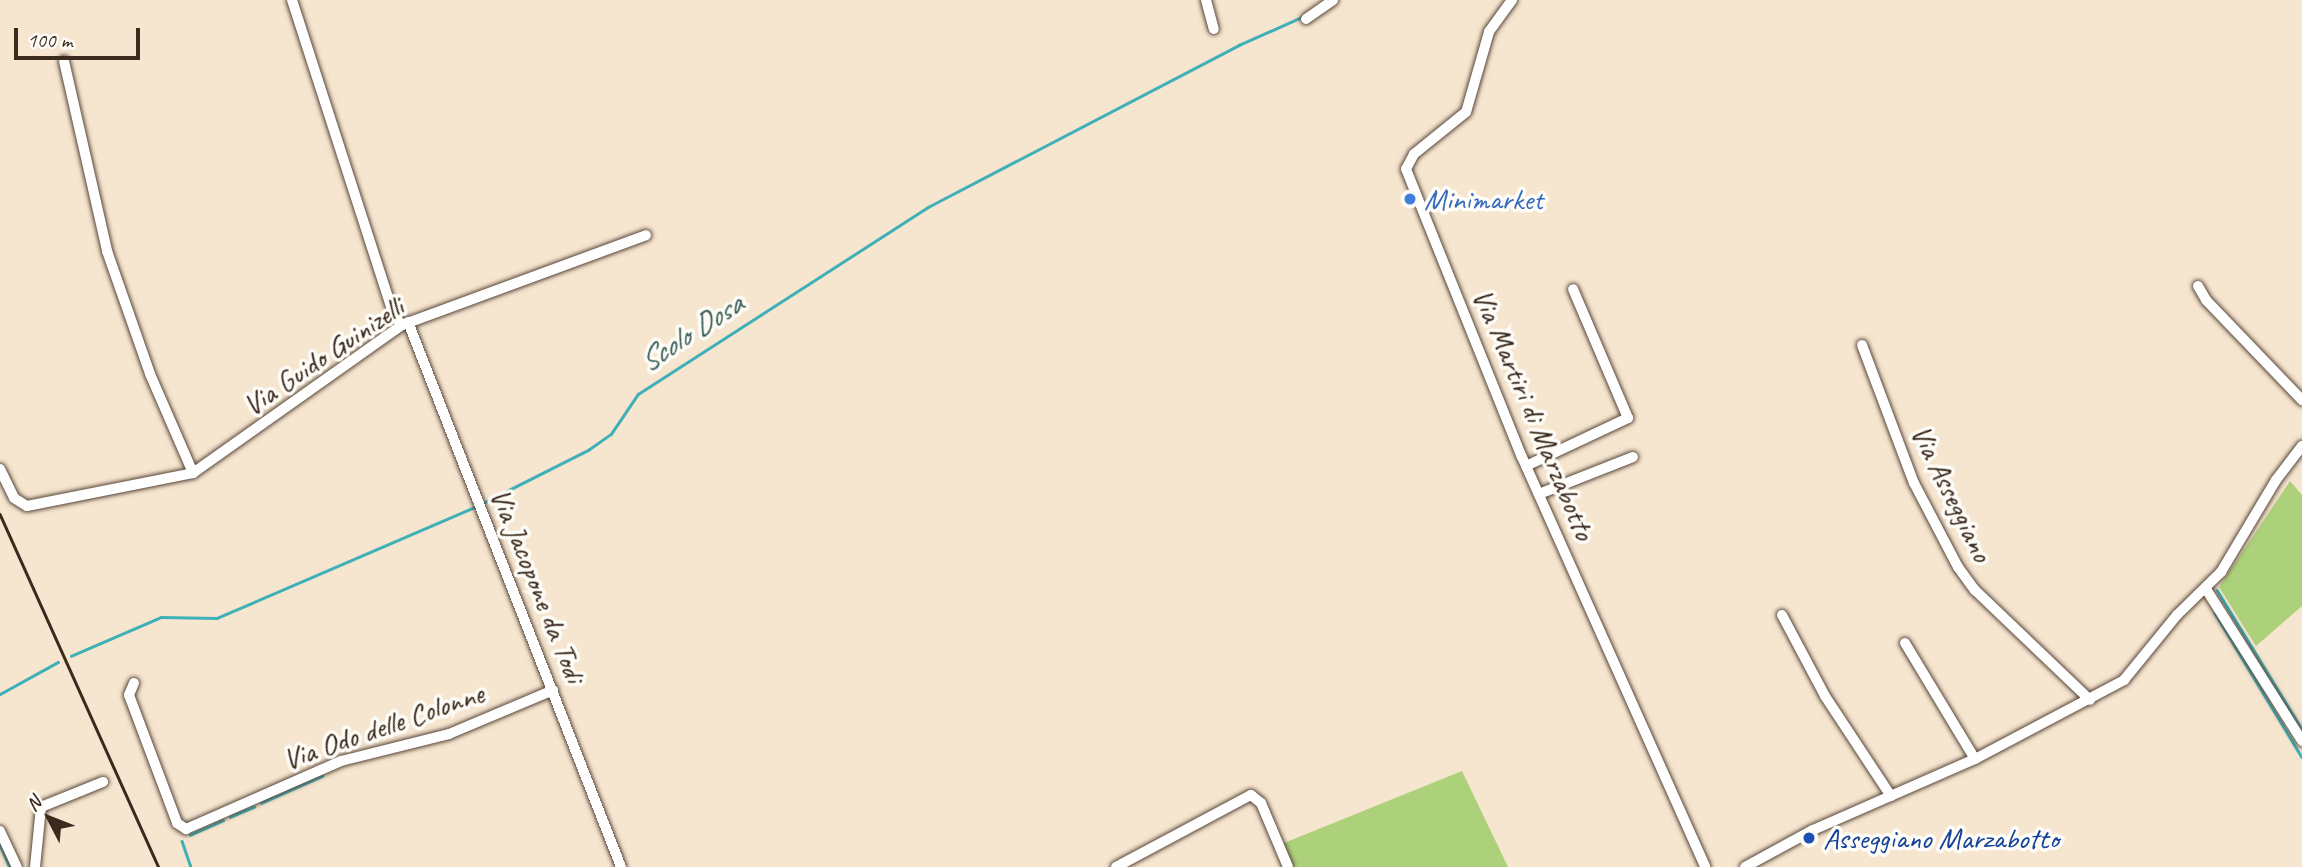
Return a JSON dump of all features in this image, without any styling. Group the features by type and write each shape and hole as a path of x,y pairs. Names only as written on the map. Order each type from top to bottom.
{"street":[{"name":"Via Jacopone da Todi","path":"292,0 394,316 405,324 554,690 621,867"},
{"path":"1206,0 1214,29"},
{"path":"1306,19 1334,0"},
{"name":"Via Martiri di Marzabotto","path":"1512,2 1489,32 1479,54 1473,96 1466,112 1414,154 1406,169 1526,466 1705,867"},
{"path":"64,61 107,251 149,374 193,473"},
{"name":"Via Guido Guinizelli","path":"0,469 11,492 23,505 193,473 405,324 646,235"},
{"path":"2198,286 2206,300 2302,400"},
{"path":"1526,466 1628,418 1573,289"},
{"name":"Via Asseggiano","path":"1862,345 1914,483 1958,567 1975,590 2090,700"},
{"path":"1745,867 1807,833 1975,759 2090,700 2134,670 2177,615 2206,589 2302,446"},
{"path":"1539,494 1633,457"},
{"path":"2206,589 2302,741"},
{"path":"1782,615 1825,696 1891,796"},
{"path":"1905,643 1975,759"},
{"name":"Via Odo delle Colonne","path":"134,683 129,695 177,823 186,829 332,764 449,734 554,690"},
{"path":"35,867 41,807 103,782"},
{"path":"1116,867 1251,795 1261,803 1288,867"},
{"path":"0,831 17,867"}],"green space":[{"path":"2290,481 2302,495 2302,606 2256,646 2219,587"},
{"path":"1462,771 1508,867 1289,867 1279,845"}],"waterway":[{"name":"Scolo Dosa","path":"483,503 588,450 611,434 638,394 928,207 1239,45 1302,17"},
{"name":"Scolo Dosa","path":"71,656 161,617 217,618 477,506"},
{"path":"2217,590 2302,729"},
{"path":"2215,613 2302,757"},
{"name":"Scolo Dosa","path":"0,694 58,662"},
{"path":"261,803 322,776"},
{"path":"230,817 254,807"},
{"path":"190,835 223,820"},
{"path":"182,841 191,867"},
{"path":"0,844 10,867"}],"railway":[{"path":"0,514 159,867"}],"place":[{"name":"Minimarket","path":"1410,199"},
{"name":"Asseggiano Marzabotto","path":"1809,838"}]}
